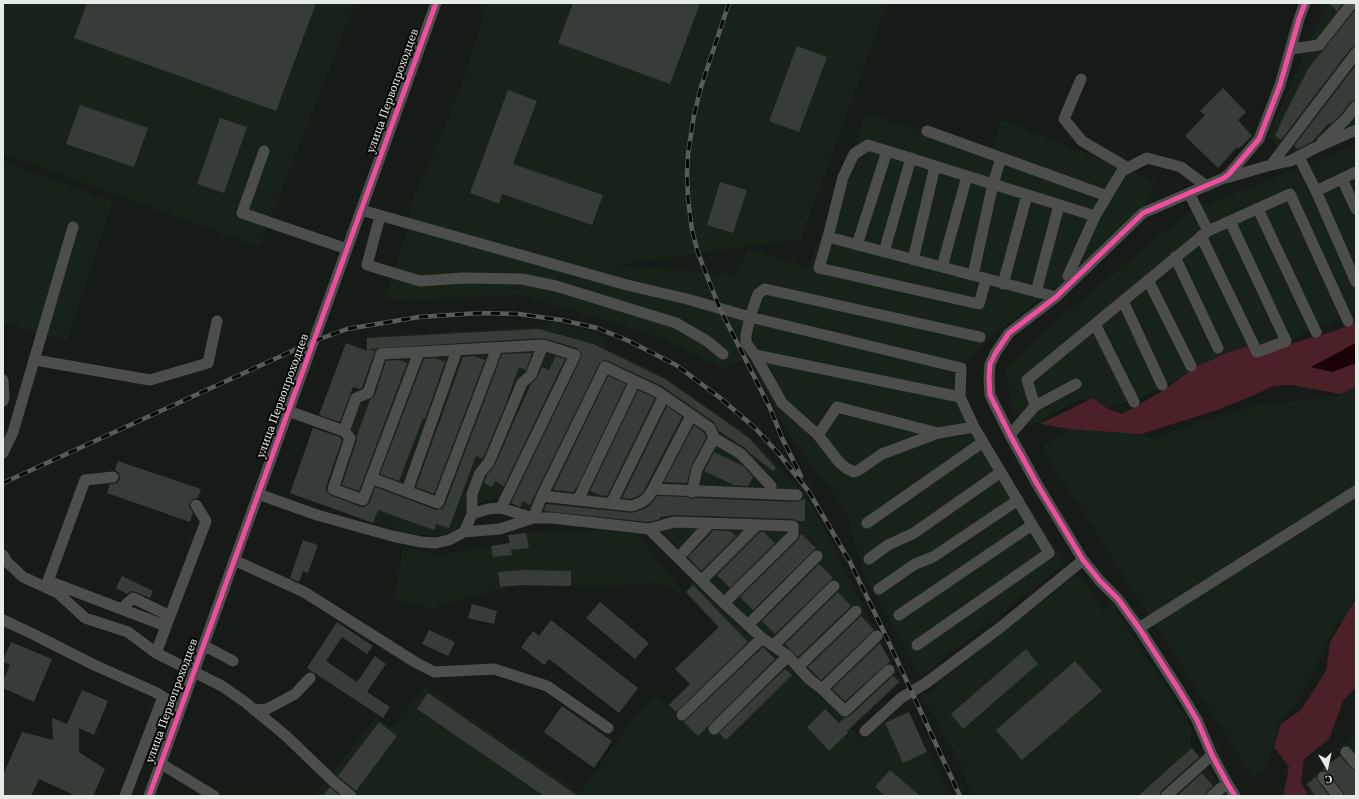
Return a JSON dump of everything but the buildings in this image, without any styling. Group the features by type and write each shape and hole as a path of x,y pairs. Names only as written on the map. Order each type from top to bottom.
{"street":[{"name":"улица Первопроходцев","path":"149,796 436,3"},
{"path":"1224,178 1259,139 1280,85 1305,3"},
{"path":"1291,49 1319,45 1352,3"},
{"path":"1271,165 1356,53"},
{"path":"1081,79 1064,119 1082,141 1128,168"},
{"path":"1315,148 1346,119 1356,106"},
{"path":"1235,796 1212,756 1197,720 1139,628 1118,598 1100,581 1083,560 1037,484 1010,436 990,395 990,364 996,352 1009,334 1056,297 1143,213 1224,178 1271,165 1290,162 1315,148 1356,130"},
{"path":"927,131 1107,196"},
{"path":"986,279 979,304 819,268 843,177 854,154 868,145 1095,216"},
{"path":"264,151 242,213 347,249"},
{"path":"857,245 887,151"},
{"path":"1299,157 1316,191 1356,282"},
{"path":"884,252 911,158"},
{"path":"974,276 993,184 1001,158"},
{"path":"1068,276 1095,216 1122,171 1147,158 1181,167 1206,186"},
{"path":"913,260 935,166"},
{"path":"1316,191 1356,172"},
{"path":"942,268 967,176"},
{"path":"1342,179 1356,209"},
{"path":"1189,193 1204,234 1256,352 1286,341 1230,221"},
{"path":"1035,406 1027,380 1204,234 1290,194 1348,321"},
{"path":"1003,284 1026,195"},
{"path":"1036,292 1059,205"},
{"path":"1258,209 1316,332"},
{"path":"361,210 627,285 687,299 750,318 961,368 960,397 974,427 1049,553 917,646"},
{"path":"380,216 367,265 420,281 463,278 522,279 556,286 676,323 707,341 723,354"},
{"path":"3,453 13,432 73,227"},
{"path":"828,237 1056,297"},
{"path":"1175,257 1218,348"},
{"path":"1148,280 1191,366"},
{"path":"974,427 938,433 882,454 854,472 839,462 818,435 782,403 746,343 746,335 758,294 765,288 980,337"},
{"path":"1123,301 1162,385"},
{"path":"35,360 150,380 208,363 217,321"},
{"path":"1095,324 1134,402"},
{"path":"344,431 356,398 368,393 381,354 543,345 575,355 501,508"},
{"path":"464,532 472,514 472,494 480,473 489,462 522,383 531,375 543,345"},
{"path":"371,478 438,503 497,348"},
{"path":"407,491 457,350"},
{"path":"288,411 344,431 350,438 332,489 363,500 419,352"},
{"path":"755,356 960,397"},
{"path":"258,494 317,516 392,536 421,542 436,543 449,540 464,532 500,529 533,518 542,496 606,366 658,392 710,428 714,438 741,454 770,486 770,494"},
{"path":"3,380 3,401"},
{"path":"578,500 635,381"},
{"path":"1010,436 1035,406 1076,384"},
{"path":"610,504 664,396"},
{"path":"818,435 837,407 938,433"},
{"path":"542,496 632,506 642,502 654,489 691,416"},
{"path":"692,492 697,469 714,438"},
{"path":"867,523 984,442"},
{"path":"869,559 888,545 914,533 1001,472"},
{"path":"113,477 85,480 48,581 121,608 133,598 168,621"},
{"path":"654,489 692,492 797,495"},
{"path":"1139,628 1356,491"},
{"path":"879,589 915,564 933,557 1018,500"},
{"path":"156,652 206,521 196,505"},
{"path":"472,514 488,508 501,508 533,518 552,518 649,528 674,522 793,526 793,535 724,603"},
{"path":"679,557 710,523"},
{"path":"702,580 757,525"},
{"path":"899,614 1032,525"},
{"path":"649,528 724,603 762,638 788,656 809,678 845,711 889,670"},
{"path":"3,555 7,562 23,577 58,593 86,618 128,632 156,652 222,686 285,735 334,782 351,796"},
{"path":"748,625 817,556"},
{"path":"234,560 304,592 415,662 434,672 494,669 502,671 547,686 608,728"},
{"path":"865,731 901,698 926,683 1001,627 1083,560"},
{"path":"773,646 834,586"},
{"path":"799,666 856,611"},
{"path":"3,620 92,664 155,692 180,708"},
{"path":"822,689 877,636"},
{"path":"682,715 762,638"},
{"path":"203,645 233,661"},
{"path":"714,729 788,656"},
{"path":"254,710 267,709 295,694 310,678"},
{"path":"125,796 162,697"},
{"path":"1346,752 1356,764"},
{"path":"1166,796 1212,756"},
{"path":"160,763 214,796"},
{"path":"1323,777 1338,796"},
{"path":"1212,796 1227,783"}],"shaded area":[{"path":"3,3 355,3 259,247 3,154"},
{"path":"487,3 887,3 801,239 618,265 736,275 748,249 809,267 866,113 992,153 1001,119 1156,181 1144,207 1062,285 1043,296 987,340 965,364 957,399 1066,563 921,676 865,577 845,508 794,443 748,356 724,370 652,335 521,295 409,301 385,299 406,233 414,196 442,135 466,73"},
{"path":"1328,3 1356,3 1356,124 1298,153 1277,145 1269,135 1319,20"},
{"path":"1356,145 1356,311 1266,350 1245,345 1141,397 1107,409 1081,399 1033,425 1014,412 1006,376 1007,367 1065,313 1189,211"},
{"path":"3,161 113,201 67,341 3,323"},
{"path":"552,322 594,332 605,338 606,349 666,377 751,437 806,497 823,526 901,682 851,729 864,741 884,721 909,710 928,753 950,796 314,796 376,717 391,727 425,687 580,793 616,741 655,694 667,705 733,643 684,592 701,572 656,525 523,510 497,498 466,506 460,524 449,534 430,536 404,533 322,504 375,358 365,354 365,337 534,327"},
{"path":"1356,322 1356,343 1312,367 1332,372 1356,363 1356,387 1340,394 1291,385 1273,386 1217,410 1141,434 1071,429 1040,424 1093,398 1108,409 1122,414 1161,392 1196,367 1224,354 1253,344 1268,350 1335,331"},
{"path":"1356,343 1356,363 1332,372 1311,367"},
{"path":"1356,387 1356,591 1347,618 1336,624 1299,701 1279,723 1265,771 1253,777 1045,453 1043,446 1085,421 1154,438 1205,420 1260,404 1339,396"},
{"path":"596,530 638,534 684,594 658,583 605,587 522,586 503,588 432,609 395,599 403,546 434,554 463,551 509,543 508,535 544,531"},
{"path":"1074,577 1084,580 1103,610 1112,604 1192,728 1190,749 1192,747 1200,757 1227,796 972,796 960,763 922,696 932,694 937,684"},
{"path":"1356,599 1356,687 1343,701 1329,739 1304,759 1301,783 1309,796 1283,796 1289,767 1274,747 1281,724 1301,710 1326,671 1330,642"},
{"path":"1356,735 1356,796 1313,796 1304,785 1339,754 1336,750"}],"railway":[{"path":"729,3 701,87 694,115 688,154 687,174 688,199 692,230 698,253 720,309 770,408 782,438 801,476"},
{"path":"3,483 314,341 347,329 419,317 480,313 519,314 561,320 597,328 629,341 676,365 719,397 755,428 779,454 809,492 850,562 960,796"}],"cycle path":[{"path":"149,796 436,3"},
{"path":"1235,796 1212,755 1197,720 1179,690 1139,628 1118,599 1100,581 1083,560 1037,484 990,395 990,364 1009,333 1056,297 1143,213 1224,178 1229,174 1259,139 1280,85 1305,3"}]}
